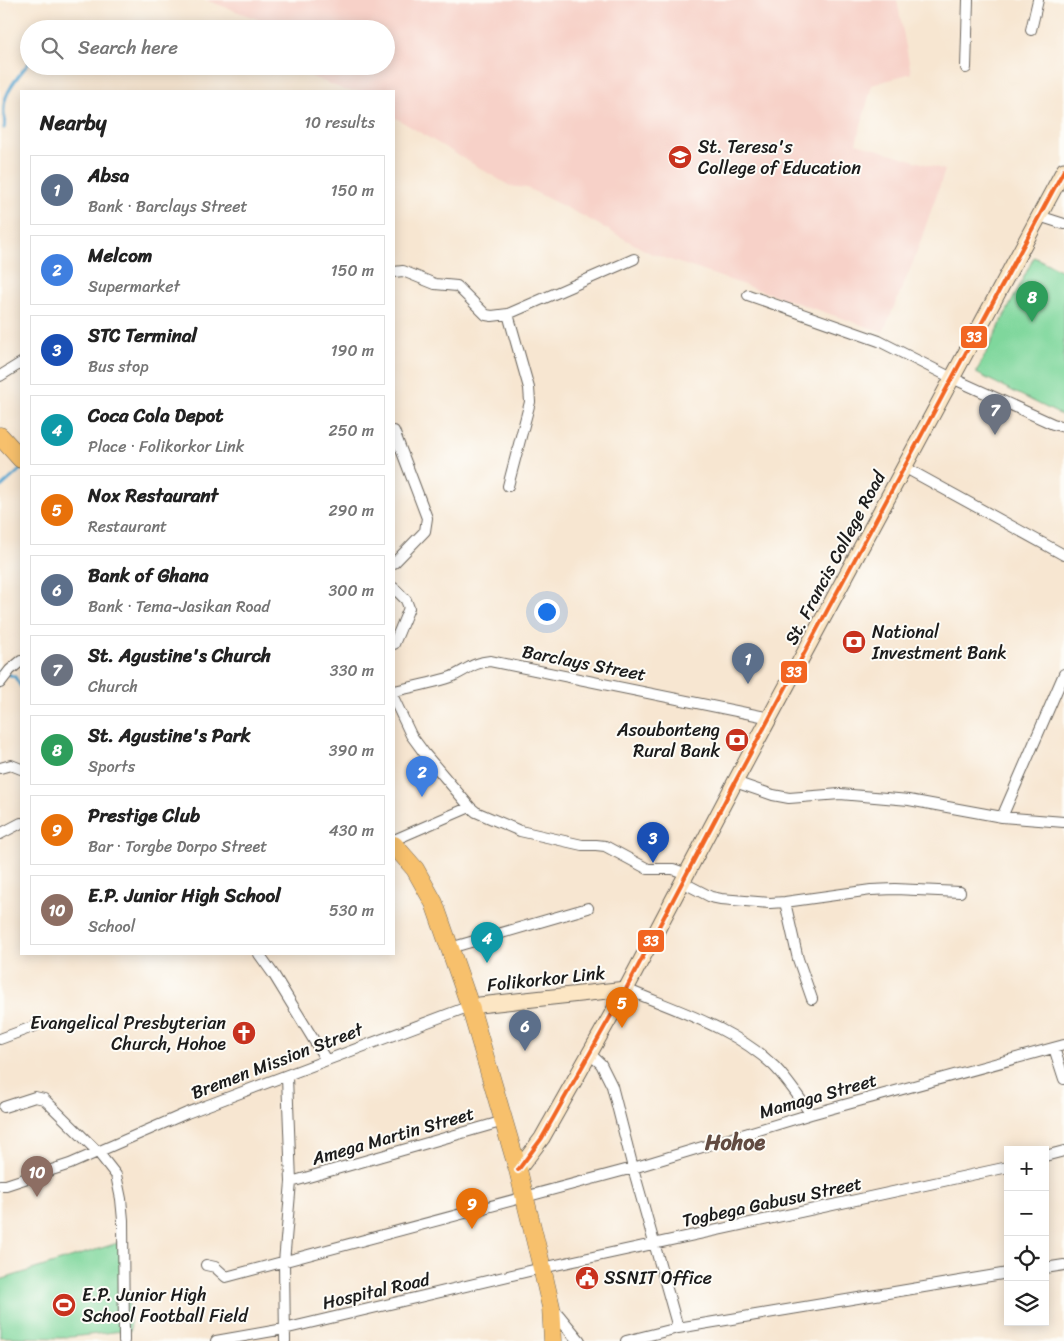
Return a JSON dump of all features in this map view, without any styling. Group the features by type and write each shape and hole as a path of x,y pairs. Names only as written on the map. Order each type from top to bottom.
{"highway":[{"path":"0,436 20,458"},
{"path":"395,846 415,869 434,902 470,1006 518,1170 551,1307 553,1341"}],"main road":[{"name":"St. Francis College Road","path":"518,1170 542,1138 626,989 735,782 1064,170"},
{"name":"Folikorkor Link","path":"470,1006 626,989"}],"street":[{"path":"966,68 968,0"},
{"path":"1032,30 1038,0"},
{"path":"1039,216 1064,224"},
{"path":"395,272 403,271 435,284 457,286 486,315 492,316 508,314 634,259"},
{"path":"748,295 879,342 952,378 1053,424 1064,427"},
{"path":"508,314 529,388 530,402 508,486"},
{"path":"0,376 20,364"},
{"path":"395,434 427,518 424,531 395,562"},
{"path":"904,467 1064,555"},
{"path":"395,589 406,600 409,608 395,642"},
{"name":"Barclays Street","path":"395,691 449,678 481,661 490,661 771,718"},
{"path":"0,682 20,662"},
{"path":"1002,817 1064,674"},
{"path":"395,701 412,735 425,754 476,812 520,831 582,845 596,844 604,846 648,868 673,870 711,897 770,903 871,890 894,889 960,892"},
{"path":"0,758 16,767"},
{"path":"0,768 16,767"},
{"path":"735,782 773,795 789,798 840,794 909,800 1002,817 1064,822"},
{"path":"395,840 470,807"},
{"path":"0,834 20,824"},
{"path":"786,902 798,958 812,999"},
{"path":"450,948 588,908"},
{"path":"261,955 326,1060"},
{"path":"626,989 720,1028 740,1040 759,1053 788,1081 810,1114"},
{"name":"Bremen Mission Street","path":"0,1185 6,1185 70,1164 187,1113 287,1077 326,1060 470,1006"},
{"path":"0,1039 35,1026"},
{"path":"1059,1046 1064,1079"},
{"name":"Mamaga Street","path":"206,1265 215,1267 226,1277 632,1168 810,1114 1059,1046"},
{"path":"589,1053 601,1064 612,1086 632,1168 678,1328"},
{"path":"285,1341 284,1262 291,1182 287,1077"},
{"path":"1,1104 35,1097 44,1099 98,1152 116,1175 123,1220 124,1341"},
{"name":"Amega Martin Street","path":"291,1182 504,1121"},
{"path":"1049,1155 1064,1151"},
{"name":"Togbega Gabusu Street","path":"542,1268 1004,1168"},
{"path":"1049,1267 1064,1265"},
{"name":"Hospital Road","path":"216,1341 284,1329 542,1268"},
{"path":"626,1341 678,1328 1004,1274"},
{"path":"551,1307 579,1341"}],"shaded area":[{"name":"St. Teresa's College of Education","path":"206,0 897,0 911,73 872,85 856,143 945,170 914,260 883,332 650,253 527,188 510,186 395,118 395,90 345,90 308,75 395,75 395,20 260,20"}],"green space":[{"path":"1034,257 1064,272 1064,409 1061,415 976,373"},
{"name":"E.P. Junior High School Football Field","path":"124,1241 131,1330 62,1338 0,1337 0,1280"}],"waterway":[{"path":"4,128 6,96 20,74"},
{"path":"0,488 20,470"},
{"path":"0,671 15,677 20,685"}],"transit line":[{"name":"33","path":"518,1170 542,1138 626,989 735,782 1064,170"}],"place":[{"name":"St. Teresa's College of Education","path":"680,157"},
{"name":"St. Agustine's Park","path":"1032,322"},
{"name":"St. Agustine's Church","path":"995,435"},
{"name":"National Investment Bank","path":"854,642"},
{"name":"Absa","path":"748,684"},
{"name":"Asoubonteng Rural Bank","path":"737,740"},
{"name":"Melcom","path":"422,797"},
{"name":"STC Terminal","path":"653,863"},
{"name":"Coca Cola Depot","path":"487,963"},
{"name":"Nox Restaurant","path":"622,1028"},
{"name":"Evangelical Presbyterian Church, Hohoe","path":"244,1033"},
{"name":"Bank of Ghana","path":"525,1051"},
{"name":"E.P. Junior High School","path":"37,1197"},
{"name":"Prestige Club","path":"472,1229"},
{"name":"SSNIT Office","path":"587,1278"},
{"name":"E.P. Junior High School Football Field","path":"64,1305"}],"district":[{"name":"Hohoe","path":"735,1142"}]}
